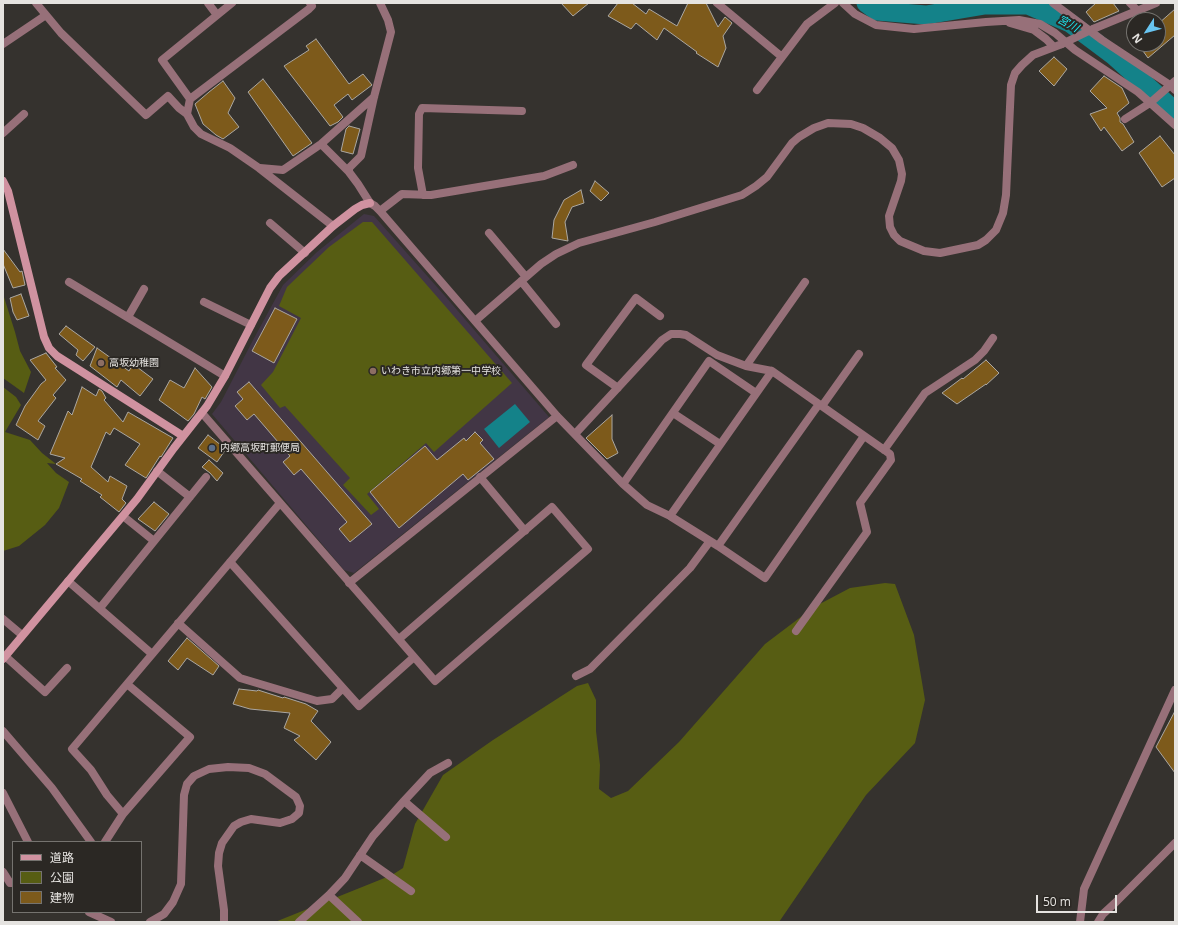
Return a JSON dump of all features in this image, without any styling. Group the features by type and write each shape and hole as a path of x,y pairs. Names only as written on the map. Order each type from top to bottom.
{"street":[{"path":"36,3 61,33 146,115 168,96 187,114 194,127 201,134 230,148 260,168 333,226"},
{"path":"208,3 218,15"},
{"path":"190,98 162,60 232,3"},
{"path":"187,114 190,98 309,9 312,6 310,3"},
{"path":"349,172 349,168 361,156 374,97 391,32 388,20 380,3"},
{"path":"717,3 782,57"},
{"path":"757,90 807,24 835,3"},
{"path":"843,3 855,14 876,25 914,29 1019,20 1040,24 1055,33 1075,50 1138,92 1175,125"},
{"path":"1053,3 1102,40 1171,86 1126,119"},
{"path":"1130,3 1138,11"},
{"path":"475,320 523,279 556,254 579,243 655,222 742,194 756,186 767,177 792,143 799,137 814,128 828,123 851,124 863,128 880,138 892,148 899,160 902,174 889,216 890,227 894,235 900,241 924,251 940,254 978,245 986,240 996,230 1003,213 1006,195 1011,85 1015,73 1033,56 1156,3"},
{"path":"3,44 46,15"},
{"path":"1005,21 1034,30 1058,46"},
{"path":"260,168 283,170 321,144 374,97"},
{"path":"423,195 418,168 419,114 422,108 522,110"},
{"path":"3,133 24,114"},
{"path":"321,144 349,172 370,204"},
{"path":"380,211 402,194 431,195 544,176 573,165"},
{"path":"3,181 8,191 44,337 49,348 57,356 183,436"},
{"path":"67,668 45,692 4,657 137,499 183,436 202,413 225,376 270,288 279,276 333,226 362,205 370,204 375,206 380,211 557,416 623,484 647,505 687,525 765,578 864,436"},
{"path":"270,223 305,253"},
{"path":"489,233 556,324"},
{"path":"69,282 225,376"},
{"path":"746,366 805,282"},
{"path":"128,317 144,289"},
{"path":"618,388 586,365 636,298 660,316"},
{"path":"204,302 251,325"},
{"path":"575,434 662,340 671,334 680,334 686,335 717,355 746,366 772,370 890,454 891,460 860,503 867,532 796,631"},
{"path":"884,450 925,394 975,360 984,351 993,338"},
{"path":"718,546 820,405 859,354"},
{"path":"623,484 709,361 756,393"},
{"path":"670,516 772,370"},
{"path":"202,413 435,681 588,549 552,507 399,639"},
{"path":"673,413 720,444"},
{"path":"349,583 557,416"},
{"path":"157,471 190,497"},
{"path":"100,608 206,477"},
{"path":"480,477 525,531"},
{"path":"123,814 72,749 280,503"},
{"path":"123,516 154,541"},
{"path":"576,676 590,669 595,664 690,568 710,541"},
{"path":"230,562 359,706 414,658"},
{"path":"68,581 152,654"},
{"path":"3,619 22,635"},
{"path":"178,623 240,678 317,701 332,699 343,688"},
{"path":"106,841 123,814 190,737 127,684"},
{"path":"1080,922 1084,889 1175,690"},
{"path":"3,731 52,788 90,841"},
{"path":"299,922 329,895 345,878 372,836 430,773 448,762"},
{"path":"150,922 164,914 173,902 181,884 184,795 188,784 194,776 209,769 228,766 249,768 266,774 296,797 300,806 299,813 292,819 280,823 250,819 241,822 234,826 222,843 219,853 218,866 224,910 224,922"},
{"path":"3,793 27,841"},
{"path":"404,801 446,837"},
{"path":"1098,922 1102,914 1175,843"},
{"path":"360,855 411,891"},
{"path":"3,872 10,883 12,883"},
{"path":"329,895 358,922"},
{"path":"91,913 110,922"}],"shaded area":[{"name":"いわき市立内郷第一中学校","path":"364,214 374,216 549,417 354,573 344,570 212,414 221,402 283,285 317,252"}],"green space":[{"path":"363,222 372,222 512,383 434,452 426,443 367,494 379,509 371,515 343,485 350,478 285,406 280,408 261,385 273,372 301,318 279,306 287,287 329,247"},
{"path":"3,294 20,351 31,372 24,393 3,378"},
{"path":"3,387 16,397 21,405 5,432 30,440 42,453 56,464 47,463 56,473 69,482 59,508 45,525 19,546 3,551"},
{"path":"885,583 895,584 914,635 925,700 915,743 866,795 779,922 275,922 392,875 403,868 415,824 443,775 493,740 577,686 588,683 596,700 596,731 600,765 599,789 611,798 628,791 679,742 765,644 814,607 850,588"}],"water":[{"path":"515,404 530,422 499,448 484,429"}],"building":[{"path":"561,3 589,3 573,16"},
{"path":"618,3 632,3 646,14 649,9 677,26 688,3 706,3 718,27 725,17 732,23 723,36 726,48 718,67 696,53 697,52 664,28 657,40 636,23 631,29 608,16"},
{"path":"1096,3 1113,3 1119,11 1094,22 1086,12"},
{"path":"1175,9 1175,35 1166,43 1166,17"},
{"path":"316,39 349,84 363,74 372,85 352,100 348,94 334,105 343,117 338,122 330,126 284,66 309,50 306,46"},
{"path":"1144,52 1155,52 1148,58"},
{"path":"1054,57 1067,69 1054,86 1039,71"},
{"path":"1104,76 1122,88 1129,103 1117,113 1120,118 1120,122 1123,124 1134,142 1122,151 1104,127 1101,131 1090,114 1107,108 1090,91"},
{"path":"263,79 312,143 293,156 248,92"},
{"path":"223,81 235,98 228,113 239,127 223,139 203,124 195,104"},
{"path":"349,126 360,129 353,154 341,151 346,129"},
{"path":"1160,136 1175,155 1175,178 1162,187 1139,153"},
{"path":"595,181 609,193 601,201 590,191"},
{"path":"581,190 584,203 572,207 565,222 568,241 552,238 554,220 564,200"},
{"path":"3,249 20,272 22,271 25,285 13,288 3,264"},
{"path":"21,294 29,316 17,320 13,312 10,298"},
{"path":"275,308 297,319 274,363 252,351"},
{"path":"66,326 95,347 83,361 76,355 78,350 59,334"},
{"path":"97,348 129,371 133,364 153,379 140,396 121,380 117,387 90,366"},
{"path":"46,353 57,367 55,368 66,380 53,395 56,398 38,421 45,426 38,440 16,425 25,406 41,384 46,380 30,360"},
{"path":"986,360 999,373 986,385 957,404 942,393 962,378 963,379"},
{"path":"195,368 212,387 205,399 202,397 194,414 188,421 159,400 170,380 184,388"},
{"path":"249,382 372,524 350,542 339,529 347,522 301,469 294,475 283,462 290,456 254,414 247,420 235,406 243,399 237,392"},
{"path":"82,387 96,396 99,389 102,391 106,398 104,400 123,422 128,412 173,438 146,478 125,465 140,444 114,428 110,435 106,432 91,467 108,482 110,476 127,486 122,499 126,503 119,512 100,497 102,495 80,481 82,479 56,464 65,458 50,454 68,411 72,415"},
{"path":"612,415 612,439 618,453 607,459 586,438"},
{"path":"475,432 483,440 480,443 494,459 468,480 463,474 399,528 370,492 425,446 437,460 464,438 466,441"},
{"path":"208,435 226,449 217,462 198,448"},
{"path":"209,460 223,473 217,481 202,467"},
{"path":"154,502 169,514 155,531 138,519"},
{"path":"187,638 219,666 213,675 187,658 178,670 168,661"},
{"path":"239,689 258,690 306,704 318,711 311,721 331,742 316,760 294,740 300,736 284,728 290,713 250,709 233,704"},
{"path":"1175,711 1175,773 1156,747"}],"waterway":[{"name":"宮川","path":"866,3 877,11 926,15 985,5 1028,5 1070,23 1114,56 1175,111"}],"place":[{"name":"高坂幼稚園","path":"101,363"},
{"name":"いわき市立内郷第一中学校","path":"373,371"},
{"name":"内郷高坂町郵便局","path":"212,448"}]}
